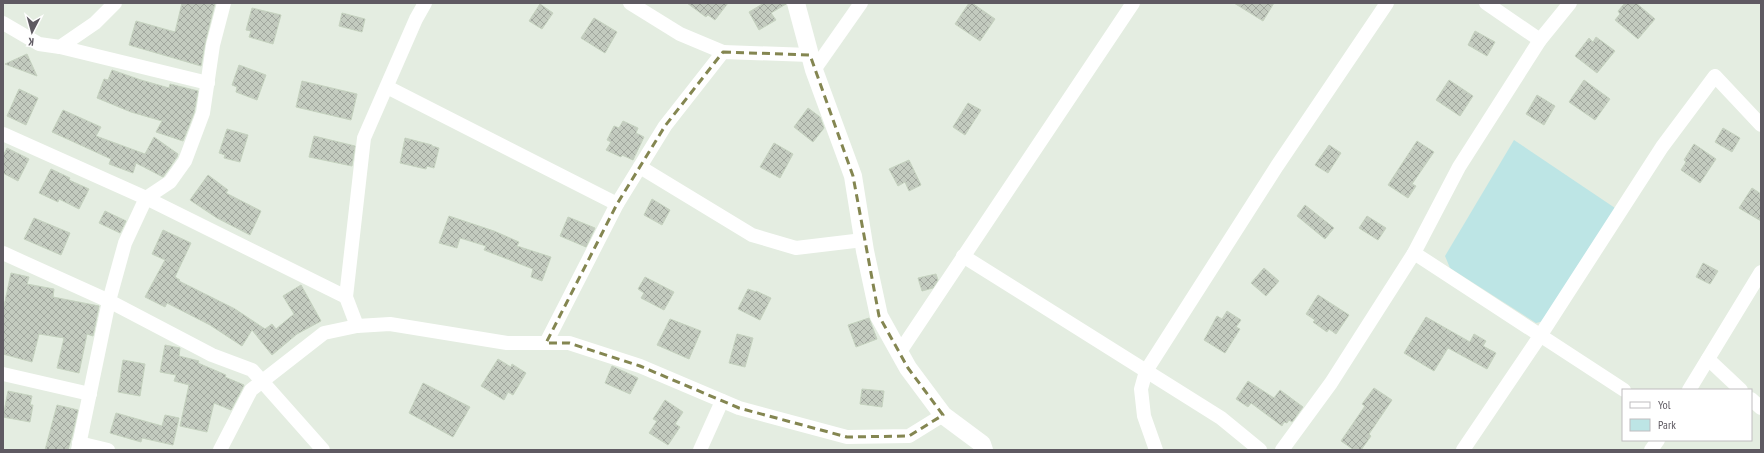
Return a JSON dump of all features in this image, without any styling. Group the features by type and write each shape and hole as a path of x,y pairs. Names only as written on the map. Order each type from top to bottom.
{"street":[{"path":"60,47 95,23 115,3"},
{"path":"108,450 78,446 109,302 124,243 146,198 170,182 185,161 203,113 213,45 224,3"},
{"path":"357,326 346,297 364,138 416,19 425,3"},
{"path":"630,3 680,34 723,52 812,62"},
{"path":"796,3 812,62 853,176 863,240 879,316 908,368 943,415 982,444 984,450"},
{"path":"812,62 861,3"},
{"path":"899,353 1133,3"},
{"path":"1156,450 1144,416 1141,390 1146,371 1277,166 1387,3"},
{"path":"1486,3 1540,40"},
{"path":"1282,450 1331,383 1414,253 1459,166 1540,40 1570,3"},
{"path":"3,23 39,44 60,47 208,83"},
{"path":"546,343 617,204 665,126 723,52"},
{"path":"1463,450 1540,336 1662,147 1716,76 1761,125"},
{"path":"387,87 617,204"},
{"path":"3,134 146,198 346,297"},
{"path":"640,167 752,235 796,248 863,240"},
{"path":"3,253 109,302 212,355 252,370 323,450"},
{"path":"1414,253 1622,389"},
{"path":"963,256 1221,418 1260,450"},
{"path":"1690,389 1761,272"},
{"path":"220,450 251,390 324,333 357,326 390,324 507,343 569,343 640,366 739,408 847,437 878,443 909,436 943,415"},
{"path":"1708,359 1740,389"},
{"path":"3,374 90,394"},
{"path":"1752,400 1761,408"},
{"path":"700,450 722,401"},
{"path":"1651,450 1657,441"}],"highlighted area":[{"path":"723,52 810,55 853,176 879,316 908,368 943,415 909,436 847,437 739,408 640,366 569,343 546,343 617,204 665,126"}],"green space":[{"path":"1514,140 1618,210 1548,320 1536,323 1450,268 1445,256"}],"building":[{"path":"182,3 215,3 201,66 129,45 136,21 175,32"},
{"path":"687,3 728,3 715,20 708,15 706,17"},
{"path":"764,3 786,4 771,13 776,20 759,30 749,12"},
{"path":"969,3 972,3 995,19 980,41 955,24"},
{"path":"1234,3 1274,3 1263,21"},
{"path":"1625,3 1636,3 1655,19 1638,39 1615,20 1620,14 1618,11"},
{"path":"540,4 553,13 542,29 529,21"},
{"path":"252,8 281,15 273,44 249,37 251,31 246,30"},
{"path":"342,13 365,19 362,32 339,26"},
{"path":"594,18 617,32 605,53 581,38"},
{"path":"1475,31 1495,42 1487,56 1468,45"},
{"path":"1596,37 1615,51 1597,73 1575,56 1589,38 1593,42"},
{"path":"27,54 37,76 5,64"},
{"path":"239,65 266,75 257,100 236,92 237,87 232,85"},
{"path":"112,70 169,88 170,84 198,91 194,113 183,141 156,132 162,121 131,112 97,98 104,79 108,80"},
{"path":"1449,80 1473,96 1460,116 1436,100"},
{"path":"1584,80 1610,99 1595,120 1569,102"},
{"path":"302,81 357,94 351,120 296,107"},
{"path":"19,89 38,98 26,125 7,116"},
{"path":"1537,95 1555,106 1544,125 1526,114"},
{"path":"968,103 981,110 965,135 953,127"},
{"path":"808,108 820,117 824,128 813,142 794,127"},
{"path":"63,110 101,127 96,136 145,154 154,137 178,154 177,157 163,177 136,163 133,173 109,164 111,159 52,132"},
{"path":"623,121 638,128 636,133 644,137 633,160 622,155 621,157 606,150 611,142 607,140 614,126 619,128"},
{"path":"1723,128 1740,138 1732,152 1715,142"},
{"path":"227,129 248,135 240,162 224,158 225,155 219,153"},
{"path":"314,136 355,146 352,166 309,157"},
{"path":"405,138 439,148 434,168 427,166 426,169 400,163"},
{"path":"1417,141 1434,152 1412,184 1416,186 1408,198 1388,185"},
{"path":"774,143 793,154 780,178 760,167"},
{"path":"1694,144 1716,159 1700,183 1681,170 1686,162 1684,160"},
{"path":"1329,145 1341,153 1328,173 1315,165"},
{"path":"7,148 29,159 18,181 3,173 3,156"},
{"path":"909,160 921,185 909,191 905,182 898,186 889,169"},
{"path":"51,169 70,178 69,180 89,189 79,209 59,199 58,202 39,193"},
{"path":"208,175 228,190 226,193 261,211 250,235 217,218 190,200"},
{"path":"1752,188 1761,194 1761,221 1739,208"},
{"path":"652,199 670,210 662,225 644,215"},
{"path":"1305,205 1334,228 1325,239 1297,216"},
{"path":"105,211 126,221 120,233 99,223"},
{"path":"449,216 494,231 519,242 517,246 551,257 542,281 531,277 533,269 484,250 486,246 460,238 457,248 439,243"},
{"path":"1367,216 1386,228 1378,240 1359,228"},
{"path":"568,217 595,228 586,247 560,236"},
{"path":"34,218 70,233 61,255 24,239"},
{"path":"163,230 191,243 175,277 180,280 179,281 235,309 265,329 272,324 276,329 294,314 283,296 301,285 321,321 297,334 272,355 252,330 242,346 210,325 167,303 165,307 145,297 165,260 152,254"},
{"path":"1703,263 1718,271 1710,284 1696,277"},
{"path":"1264,268 1279,281 1266,296 1251,283"},
{"path":"11,273 29,277 27,284 54,289 53,297 99,306 93,336 87,334 79,373 57,368 64,338 39,334 32,362 3,354 3,311"},
{"path":"936,274 938,280 933,288 922,291 918,278"},
{"path":"645,277 674,292 664,310 641,298 644,293 638,289"},
{"path":"748,289 771,298 760,320 738,309"},
{"path":"1318,295 1349,315 1336,334 1329,329 1327,332 1313,322 1315,320 1306,314"},
{"path":"1227,311 1241,320 1236,327 1240,329 1225,353 1204,340 1217,316 1222,319"},
{"path":"1426,317 1470,342 1474,334 1486,341 1483,346 1496,353 1487,369 1448,348 1434,371 1404,353"},
{"path":"869,318 877,339 856,347 848,325"},
{"path":"670,319 701,331 689,359 657,345"},
{"path":"737,334 753,338 745,367 729,363"},
{"path":"165,345 180,348 179,356 199,361 198,363 226,375 225,377 244,385 231,410 214,403 207,432 180,426 189,385 174,381 176,375 160,372"},
{"path":"498,359 511,367 512,364 526,373 513,395 508,392 504,400 481,386"},
{"path":"123,360 145,364 140,396 118,392"},
{"path":"612,366 638,378 630,394 605,383"},
{"path":"1248,381 1274,398 1280,390 1303,407 1292,422 1289,420 1287,423 1284,422 1282,426 1251,403 1248,407 1236,399"},
{"path":"423,383 470,407 453,437 409,413"},
{"path":"1374,388 1392,400 1369,434 1371,436 1361,450 1354,450 1341,441 1365,406 1362,404"},
{"path":"862,389 884,391 882,407 860,404"},
{"path":"8,391 32,396 30,405 33,405 30,422 3,417"},
{"path":"665,400 683,412 675,424 680,427 668,445 649,433 657,421 653,419"},
{"path":"57,405 78,410 72,436 68,450 45,450"},
{"path":"116,413 162,426 165,415 179,418 173,445 142,438 141,442 110,433"}]}
